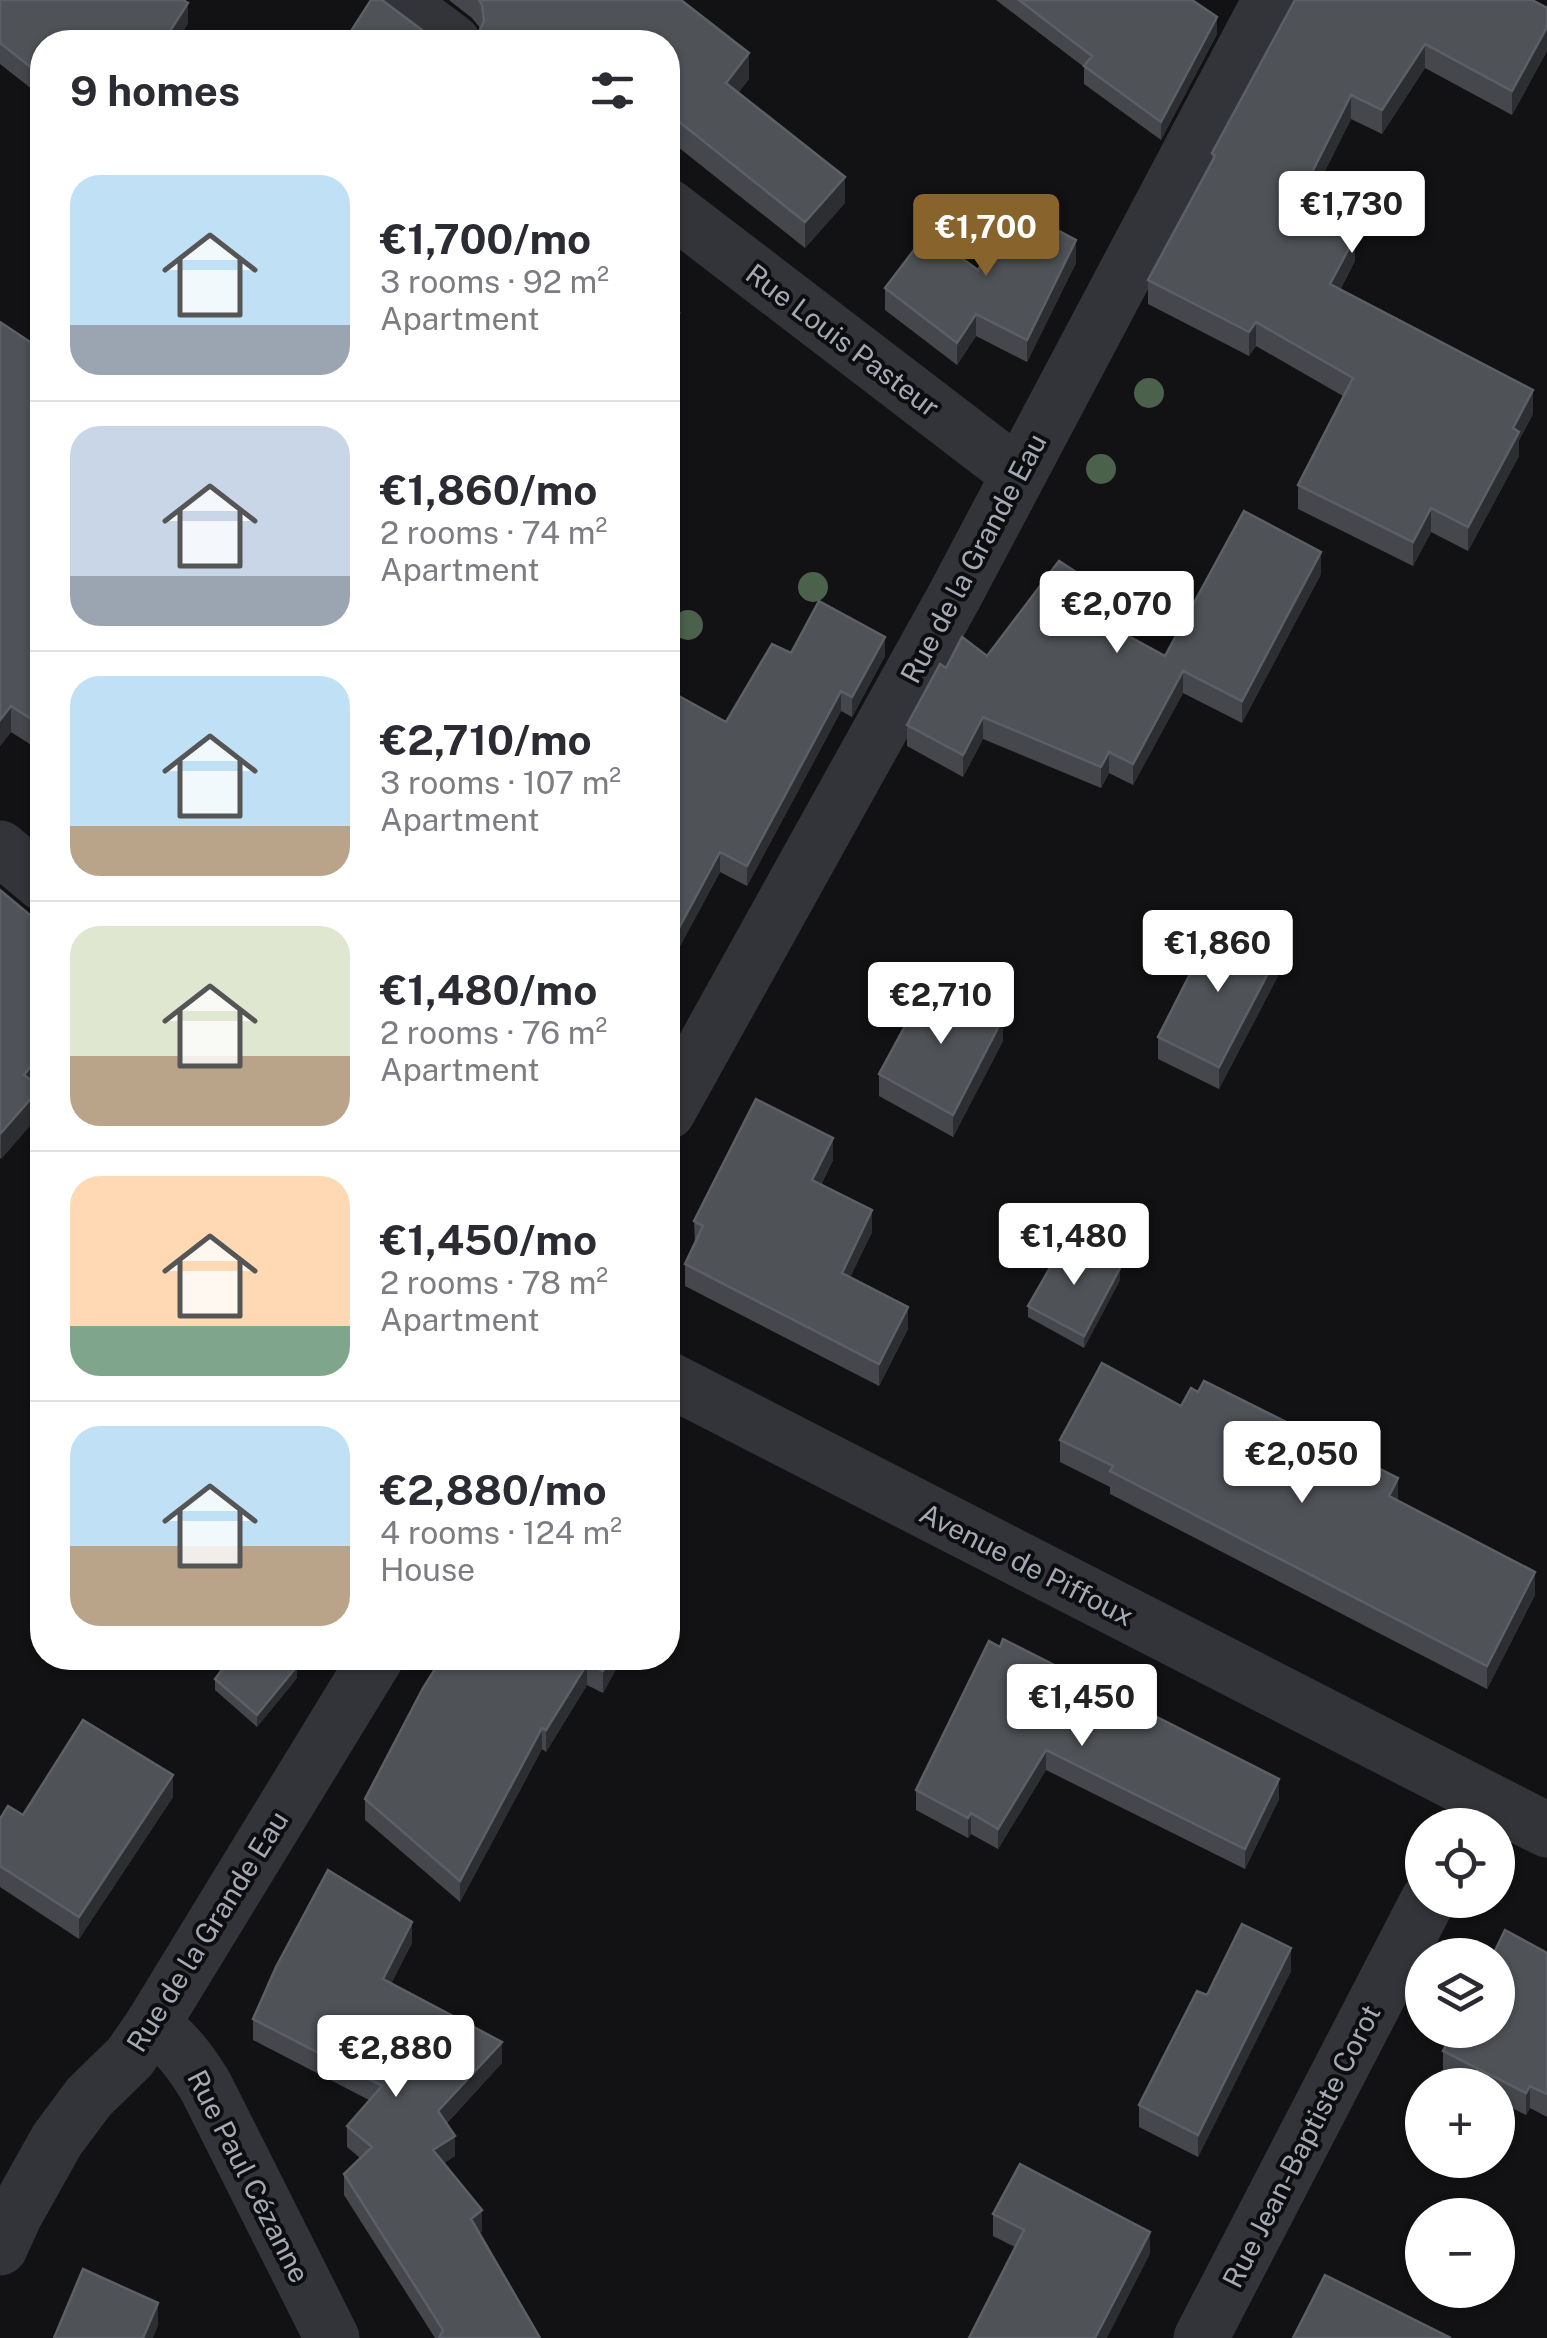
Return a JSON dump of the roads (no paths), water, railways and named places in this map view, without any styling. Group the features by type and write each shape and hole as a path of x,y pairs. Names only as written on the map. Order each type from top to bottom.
{"street":[{"path":"397,0 437,30"},
{"name":"Rue de la Grande Eau","path":"680,1090 954,596 1270,0"},
{"name":"Rue Louis Pasteur","path":"680,215 1018,474"},
{"path":"0,848 30,873"},
{"name":"Avenue de Piffoux","path":"680,1386 1468,1808"},
{"name":"Rue de la Grande Eau","path":"0,2248 57,2140 89,2098 130,2057 152,2025 369,1670"},
{"name":"Avenue de Piffoux","path":"1515,1817 1544,1822"},
{"name":"Rue Jean-Baptiste Corot","path":"1200,2338 1419,1918"},
{"name":"Rue Paul Cézanne","path":"152,2025 188,2058 206,2087 332,2338"}]}
